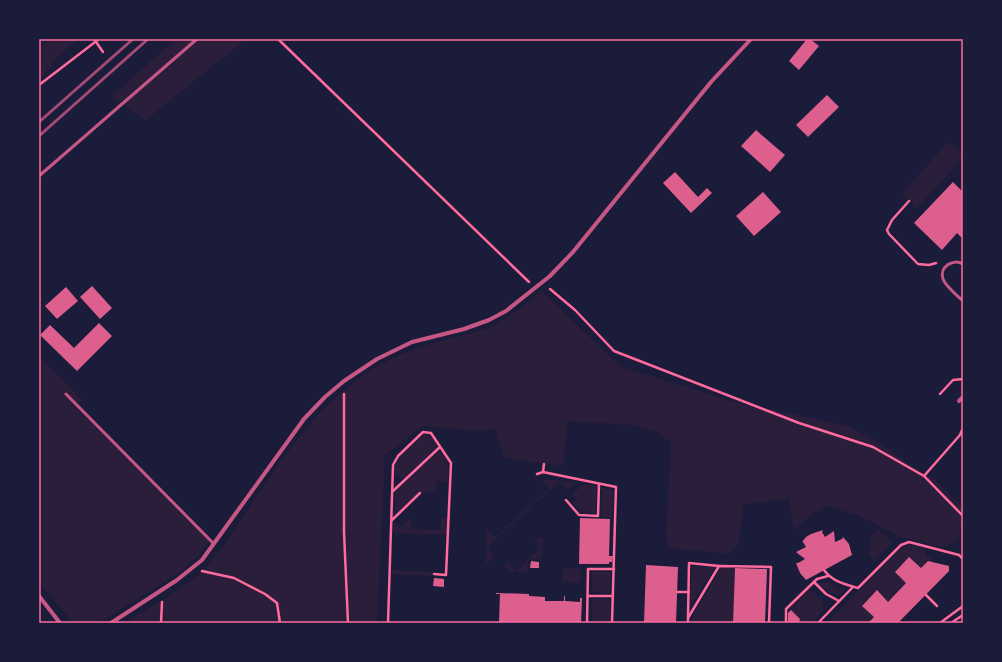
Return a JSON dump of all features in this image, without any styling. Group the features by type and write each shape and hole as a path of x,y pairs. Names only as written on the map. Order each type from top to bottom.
{"street":[{"path":"111,623 202,560 304,419 325,397 344,381 377,359 412,342 489,320 506,311 543,282 573,252 711,82 751,39"},
{"path":"959,401 963,397"},
{"path":"39,596 60,623"}],"lane":[{"path":"39,176 197,39"},
{"path":"963,264 957,262 950,263 945,267 942,274 945,283 963,301"},
{"path":"66,394 214,544"}],"path":[{"path":"278,39 530,282 543,282 575,310 614,350 799,423 873,447 924,476 963,516"},
{"path":"39,85 96,40 103,52"},
{"path":"909,201 892,220 887,230 889,234 918,264 935,264 939,260"},
{"path":"940,394 953,380 963,379"},
{"path":"344,381 344,532 348,623"},
{"path":"924,476 960,435 963,428"},
{"path":"388,623 393,465 398,456 423,432 431,432 451,463 446,575 434,574"},
{"path":"393,491 440,447"},
{"path":"543,472 544,464"},
{"path":"537,474 543,472 616,487 612,623"},
{"path":"566,500 579,515 598,516 599,484"},
{"path":"392,520 420,493"},
{"path":"824,570 828,576 839,582 858,588 901,545 908,542 959,555 963,559"},
{"path":"688,623 689,563 719,566 770,567 768,580 769,623"},
{"path":"688,618 719,566"},
{"path":"192,568 234,578 265,594 277,603 280,623"},
{"path":"587,623 588,569 614,570"},
{"path":"786,623 786,609 817,579 828,576"},
{"path":"814,582 826,594 839,601"},
{"path":"818,623 853,586"},
{"path":"161,623 162,589"},
{"path":"677,592 688,592"},
{"path":"926,595 937,606"},
{"path":"588,596 613,596"},
{"path":"940,623 963,606"},
{"path":"951,623 963,614"}],"shaded area":[{"path":"50,39 79,39 57,57 39,81 39,49"},
{"path":"176,39 246,39 146,120 112,96"},
{"path":"948,142 963,155 963,157 917,208 902,194"},
{"path":"542,291 620,366 731,401 848,426 881,444 918,470 933,478 963,508 963,527 957,541 943,548 901,537 859,516 828,506 812,514 794,530 789,499 744,504 739,543 728,554 668,548 666,533 671,443 655,431 631,425 568,421 563,466 505,458 495,429 477,431 423,426 385,455 377,623 125,623 176,592 203,570 225,544 268,480 305,430 333,400 359,378 369,371 402,354 443,340 478,332 492,327 507,318"},
{"path":"39,357 83,400 76,404 210,540 198,556 182,571 100,622 73,623 39,582"},
{"path":"424,434 430,435 437,445 436,448 405,477 401,478 395,476 395,466 400,457"},
{"path":"439,451 448,463 448,482 437,481 436,493 419,492 398,512 395,512 395,495 398,488"},
{"path":"541,479 577,482 568,490 560,481 487,547 495,556 486,565 487,528 495,537 549,488"},
{"path":"583,484 597,486 596,513 581,513 573,503 576,500 572,495"},
{"path":"602,488 613,490 612,518 602,517"},
{"path":"411,517 411,529 440,530 441,518 447,518 447,535 393,533 394,521 400,527"},
{"path":"878,529 892,543 874,560 869,555 872,534"},
{"path":"533,538 543,538 542,559 529,559 527,572 514,572 508,570 504,565 508,562 516,571 541,547"},
{"path":"909,544 926,549 925,556 933,558 932,562 921,568 909,557 895,572 906,583 888,602 877,591 862,605 874,617 867,623 827,623 902,547"},
{"path":"692,566 715,567 690,607"},
{"path":"722,567 735,568 733,623 690,623 691,619"},
{"path":"563,568 581,569 580,583 562,581"},
{"path":"392,570 433,572 433,576 392,574"},
{"path":"592,572 610,572 610,593 592,592"},
{"path":"829,582 837,588 845,589 841,594 837,595 828,592 818,583"},
{"path":"810,589 823,602 824,609 812,623 799,623 800,619 791,610 791,608"},
{"path":"592,599 610,599 610,623 592,623"}],"building":[{"path":"807,39 810,39 819,46 799,70 789,61"},
{"path":"827,95 839,107 808,137 796,125"},
{"path":"756,130 785,155 770,172 741,146"},
{"path":"675,172 698,197 707,188 712,193 691,213 663,183"},
{"path":"953,182 963,192 963,239 957,233 942,250 914,223"},
{"path":"763,192 781,212 754,236 736,216"},
{"path":"92,286 112,308 100,319 80,297"},
{"path":"66,287 78,301 57,319 45,306"},
{"path":"99,323 112,336 77,371 40,335 50,325 74,348"},
{"path":"580,518 610,519 609,556 613,556 612,562 609,562 609,564 579,564"},
{"path":"823,530 822,532 825,537 834,531 835,542 843,537 849,544 852,555 806,580 800,573 796,563 805,559 796,552 806,547 802,542 806,537"},
{"path":"909,557 921,568 928,561 949,566 949,571 898,623 868,623 874,617 862,606 877,590 888,602 906,583 895,572"},
{"path":"531,561 539,562 539,568 530,568"},
{"path":"646,565 678,567 676,623 644,623"},
{"path":"735,568 767,569 765,623 733,623"},
{"path":"434,578 444,579 444,587 433,586"},
{"path":"496,593 529,594 529,596 545,597 545,601 564,601 565,596 565,601 580,602 580,598 582,598 581,623 499,623 500,594"},
{"path":"791,610 800,619 799,623 788,623 788,613"}],"railway":[{"path":"39,122 133,39"},
{"path":"39,136 148,39"}]}
